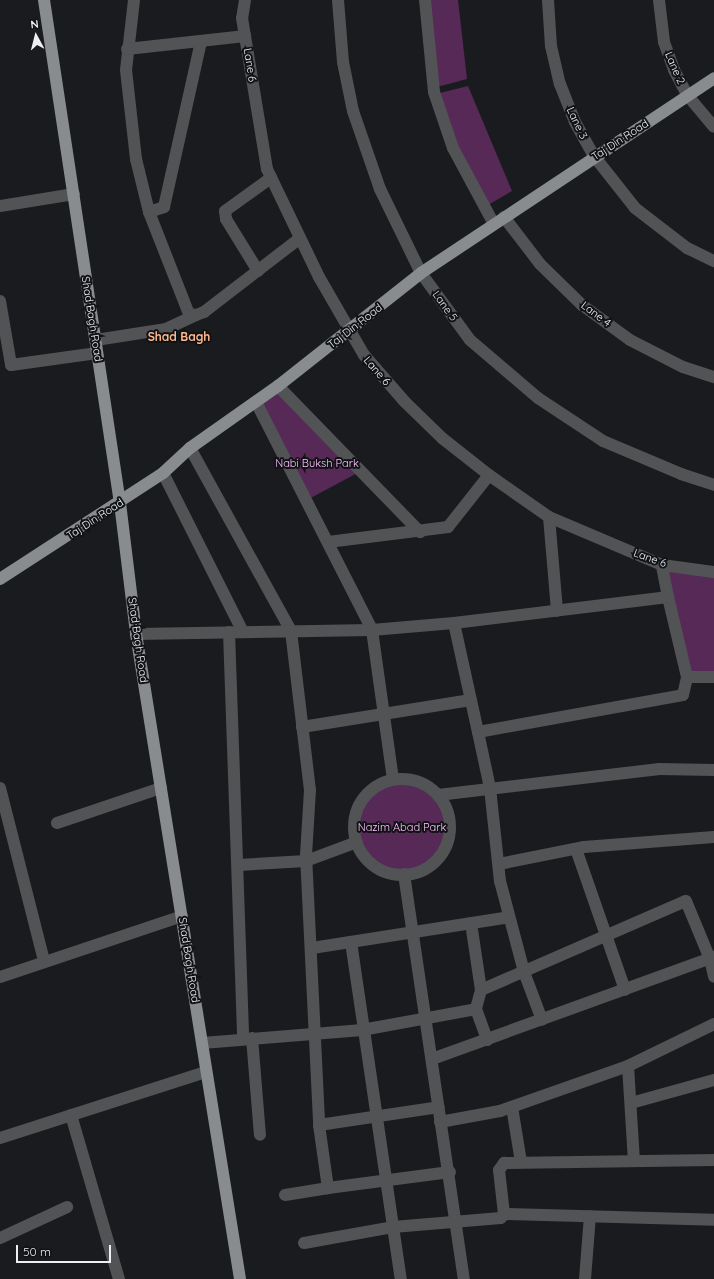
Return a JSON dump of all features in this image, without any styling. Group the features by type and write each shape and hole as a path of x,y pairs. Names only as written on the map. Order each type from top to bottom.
{"main road":[{"name":"Shad Bagh Road","path":"44,0 120,503 136,634 240,1279"},
{"name":"Taj Din Road","path":"0,579 120,503 163,473 190,448 278,386 421,273 594,156 714,78"}],"street":[{"path":"134,0 127,49 126,70 136,159 149,212 189,314 196,315"},
{"name":"Lane 6","path":"245,0 242,18 267,169 300,238 348,331 364,355 405,402 442,438 489,475 549,517 662,565 714,572"},
{"name":"Lane 5","path":"338,0 343,62 353,111 380,189 421,273 470,340 538,398 603,441 681,474 714,485"},
{"name":"Lane 4","path":"425,0 434,92 454,148 499,220 540,264 582,305 630,340 683,367 714,378"},
{"name":"Lane 3","path":"548,0 551,46 560,84 575,122 594,156 635,208 687,248 714,261"},
{"name":"Lane 2","path":"659,0 664,42 674,70 688,96 714,128"},
{"path":"127,49 246,36"},
{"path":"149,212 164,207 200,41"},
{"path":"258,271 226,219 225,211 271,178"},
{"path":"0,206 74,194"},
{"path":"96,340 166,329 196,315 258,271 300,238"},
{"path":"0,301 11,365 97,353"},
{"path":"278,386 420,532"},
{"path":"256,402 372,630 393,780"},
{"path":"190,448 291,631 310,790 306,861 312,948 319,1124 328,1188"},
{"path":"163,473 243,632"},
{"path":"328,542 420,532 448,527 489,475"},
{"path":"549,517 557,611"},
{"path":"478,732 683,695 687,677 662,565"},
{"path":"136,634 372,630 454,623 668,597"},
{"path":"454,623 490,788 498,864 524,972 542,1020"},
{"path":"230,632 238,865 248,1038 260,1135"},
{"path":"687,677 714,677"},
{"path":"302,726 471,700"},
{"path":"438,795 659,769 714,770"},
{"path":"393,780 410,780 420,783 438,795 446,808 450,822 449,838 443,852 433,864 420,871 404,874 389,873 375,866 364,856 357,842 354,826 357,810 365,796 378,786 393,780"},
{"path":"0,788 44,961"},
{"path":"57,823 161,788"},
{"path":"498,864 576,849 714,837"},
{"path":"238,865 306,861 357,842"},
{"path":"576,849 625,990"},
{"path":"404,874 414,932 440,1122 450,1172 464,1279"},
{"path":"481,990 686,901 712,958 714,976"},
{"path":"0,977 182,916"},
{"path":"312,948 510,917"},
{"path":"471,923 481,990 476,1009 487,1040"},
{"path":"351,942 362,1030 401,1279"},
{"path":"432,1059 712,958"},
{"path":"202,1043 248,1038 362,1030 476,1009"},
{"path":"440,1122 512,1107 628,1066 714,1024"},
{"path":"628,1066 634,1161"},
{"path":"0,1138 206,1072"},
{"path":"631,1103 714,1080"},
{"path":"319,1124 439,1107"},
{"path":"512,1107 521,1162"},
{"path":"71,1115 119,1279"},
{"path":"504,1214 500,1165 521,1162 714,1160"},
{"path":"285,1195 450,1172"},
{"path":"0,1238 66,1207"},
{"path":"304,1243 393,1227 501,1218 504,1214 714,1220"},
{"path":"585,1279 590,1216"}],"green space":[{"path":"429,0 458,0 467,79 437,87"},
{"path":"468,86 512,191 488,205 456,145 440,93"},
{"name":"Nabi Buksh Park","path":"278,386 361,471 307,500 256,402"},
{"path":"662,565 714,572 714,677 687,677"},
{"name":"Nazim Abad Park","path":"402,779 420,783 436,793 446,809 450,827 446,845 436,861 420,871 402,875 384,871 368,861 358,845 354,827 358,809 368,793 384,783"}],"district":[{"name":"Shad Bagh","path":"179,337"}]}
